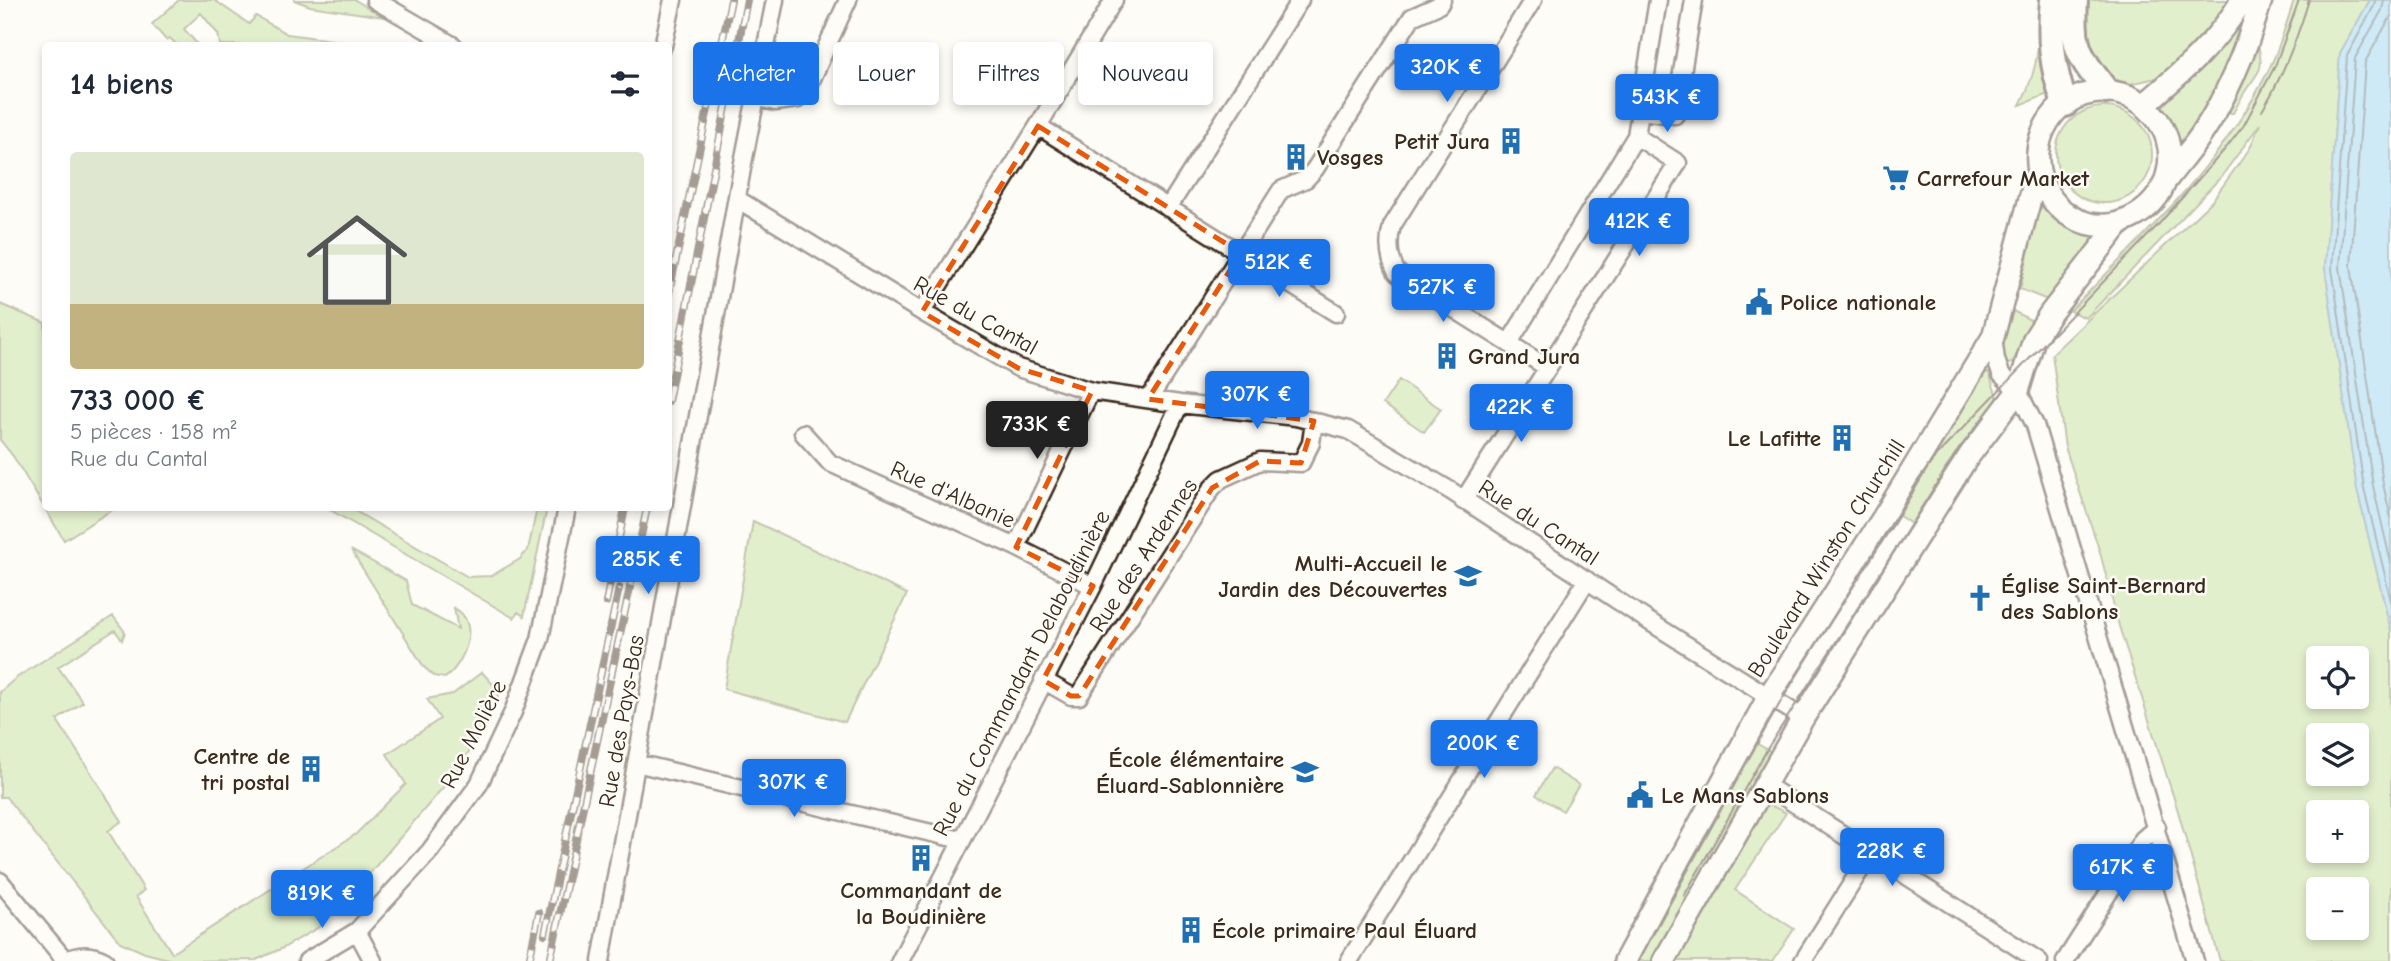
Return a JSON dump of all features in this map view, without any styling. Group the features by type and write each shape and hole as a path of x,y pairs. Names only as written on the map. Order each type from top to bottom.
{"main road":[{"path":"2053,0 2050,33 2054,75 2062,105"},
{"path":"2076,0 2073,30 2080,57 2106,91"}],"street":[{"path":"375,0 447,42"},
{"path":"664,42 673,0"},
{"name":"Rue des Pays-Bas","path":"767,42 775,0"},
{"path":"819,63 848,0"},
{"path":"922,313 1114,0"},
{"path":"1168,208 1300,0"},
{"path":"1149,400 1281,190 1306,179 1315,169 1412,17 1439,5 1442,0"},
{"path":"1534,0 1392,226 1389,236 1390,260 1397,273 1548,368"},
{"path":"1510,343 1636,136 1658,0"},
{"path":"1640,111 1675,115 1694,0"},
{"path":"2144,105 2178,77 2198,56 2242,0"},
{"path":"1664,961 1803,718 1965,461 2018,391 2034,339 2050,314 2122,222 2149,206 2219,106 2249,42 2261,0"},
{"path":"2122,222 2095,224 2067,214 2046,192 2038,169 2038,144 2048,121 2062,105 2084,94 2106,91 2126,95 2144,105 2160,122 2167,139 2169,163 2166,180"},
{"name":"Rue des Pays-Bas","path":"601,961 755,105"},
{"path":"1038,126 1336,313"},
{"path":"1464,501 1678,163 1636,136"},
{"name":"Boulevard Winston Churchill","path":"1625,961 1769,696 1935,435 1993,337 2038,169"},
{"name":"Rue du Cantal","path":"737,199 922,313 1018,368 1091,391 1314,421 1348,430 1378,446 1803,718"},
{"path":"1993,337 2001,374 2018,391 2035,425 2195,961"},
{"path":"1016,547 1091,391"},
{"name":"Rue du Commandant Delaboudinière","path":"900,961 1093,586 1180,404"},
{"name":"Rue des Ardennes","path":"1043,680 1071,696 1079,696 1212,488 1221,479 1260,461 1301,463 1311,443 1314,421"},
{"name":"Rue d'Albanie","path":"803,433 830,463 1016,547 1093,586"},
{"name":"Rue Molière","path":"307,961 357,931 430,850 479,784 513,712 540,639 566,511"},
{"path":"1349,961 1587,580"},
{"path":"636,763 961,840"},
{"path":"1764,784 2039,961"},
{"path":"2065,961 2143,839 2157,827"},
{"path":"1803,961 1871,853"},
{"path":"0,881 64,961 82,955 105,961"},
{"path":"357,931 373,961"}],"highlighted area":[{"path":"1038,126 1241,253 1148,399 1314,421 1301,463 1260,461 1212,488 1079,696 1071,696 1043,680 1093,586 1016,547 1092,391 1018,368 922,312"}],"green space":[{"path":"179,0 214,0 249,24 256,16 287,34 347,42 219,42 218,34 201,13 184,29 195,42 174,42 170,38 166,40 152,24"},
{"path":"294,0 355,0 384,17 310,6"},
{"path":"2082,0 2229,0 2173,66 2157,78 2129,84 2105,76 2087,55"},
{"path":"2294,0 2370,0 2340,53 2325,268 2357,489 2391,631 2391,961 2220,961 2178,811 2119,626 2100,552 2065,447 2052,354 2212,201 2250,148 2260,124 2221,177 2086,318 2070,311 2156,223 2211,161 2257,93 2275,56"},
{"path":"2239,19 2249,27 2243,39 2258,44 2261,64 2259,72 2233,113 2222,113 2179,154 2174,129 2162,107"},
{"path":"2038,47 2043,48 2048,94 2020,105 2032,77"},
{"path":"2104,107 2122,111 2138,121 2148,137 2152,155 2148,173 2138,189 2122,199 2104,203 2086,199 2070,189 2060,173 2056,155 2060,137 2070,121 2086,111"},
{"path":"2043,206 2097,235 2096,241 2050,301 2020,289 2038,211"},
{"path":"0,304 42,322 42,504 0,440"},
{"path":"2013,311 2036,323 2012,363 2006,365 2003,346"},
{"path":"1983,371 1989,373 2000,406 1916,527 1892,511"},
{"path":"1399,380 1441,409 1424,432 1383,404"},
{"path":"46,511 110,511 64,540"},
{"path":"332,511 355,511 468,577 491,576 520,559 528,550 536,511 546,511 524,616 518,612 514,618"},
{"path":"753,521 907,594 845,722 724,689"},
{"path":"351,550 406,581 412,605 458,629 454,608 462,614 467,623 467,643 458,663 445,678 434,676 424,667"},
{"path":"113,616 125,632 122,640 115,630 58,667 83,702 57,720 122,821 108,831 144,890 136,897 172,953 356,834 406,784 387,754 440,719 427,699 453,694 482,672 500,692 488,720 458,770 352,894 319,927 256,960 176,961 145,953 120,942 6,797 0,797 0,692 16,678"},
{"path":"1751,740 1773,753 1657,961 1632,961"},
{"path":"1552,768 1579,785 1563,811 1536,795"},
{"path":"1766,803 1786,813 1735,890 1794,929 1773,961 1677,961 1718,884"}],"water":[{"path":"2370,0 2391,0 2391,631 2357,489 2325,268 2340,53"}],"tram line":[{"path":"1638,961 1780,703 1919,479 1937,455 2158,225 2226,148 2244,125 2275,66 2299,0"},
{"path":"2262,111 2289,57 2309,0"},
{"path":"1684,896 1769,746 1962,446 1985,417"}],"railway":[{"path":"672,278 731,0"},
{"path":"672,381 747,0"},
{"path":"606,602 624,511"},
{"path":"550,961 646,511"},
{"path":"545,934 619,588"},
{"path":"529,961 539,913"}],"place":[{"name":"Petit Jura","path":"1511,141"},
{"name":"Vosges","path":"1296,157"},
{"name":"Carrefour Market","path":"1896,178"},
{"name":"Police nationale","path":"1759,302"},
{"name":"Grand Jura","path":"1447,356"},
{"name":"Le Lafitte","path":"1842,438"},
{"name":"Multi-Accueil le Jardin des Découvertes","path":"1468,576"},
{"name":"Église Saint-Bernard des Sablons","path":"1980,598"},
{"name":"Centre de tri postal","path":"311,769"},
{"name":"École élémentaire Éluard-Sablonnière","path":"1305,772"},
{"name":"Le Mans Sablons","path":"1640,795"},
{"name":"Commandant de la Boudinière","path":"921,858"},
{"name":"École primaire Paul Éluard","path":"1191,930"}]}
